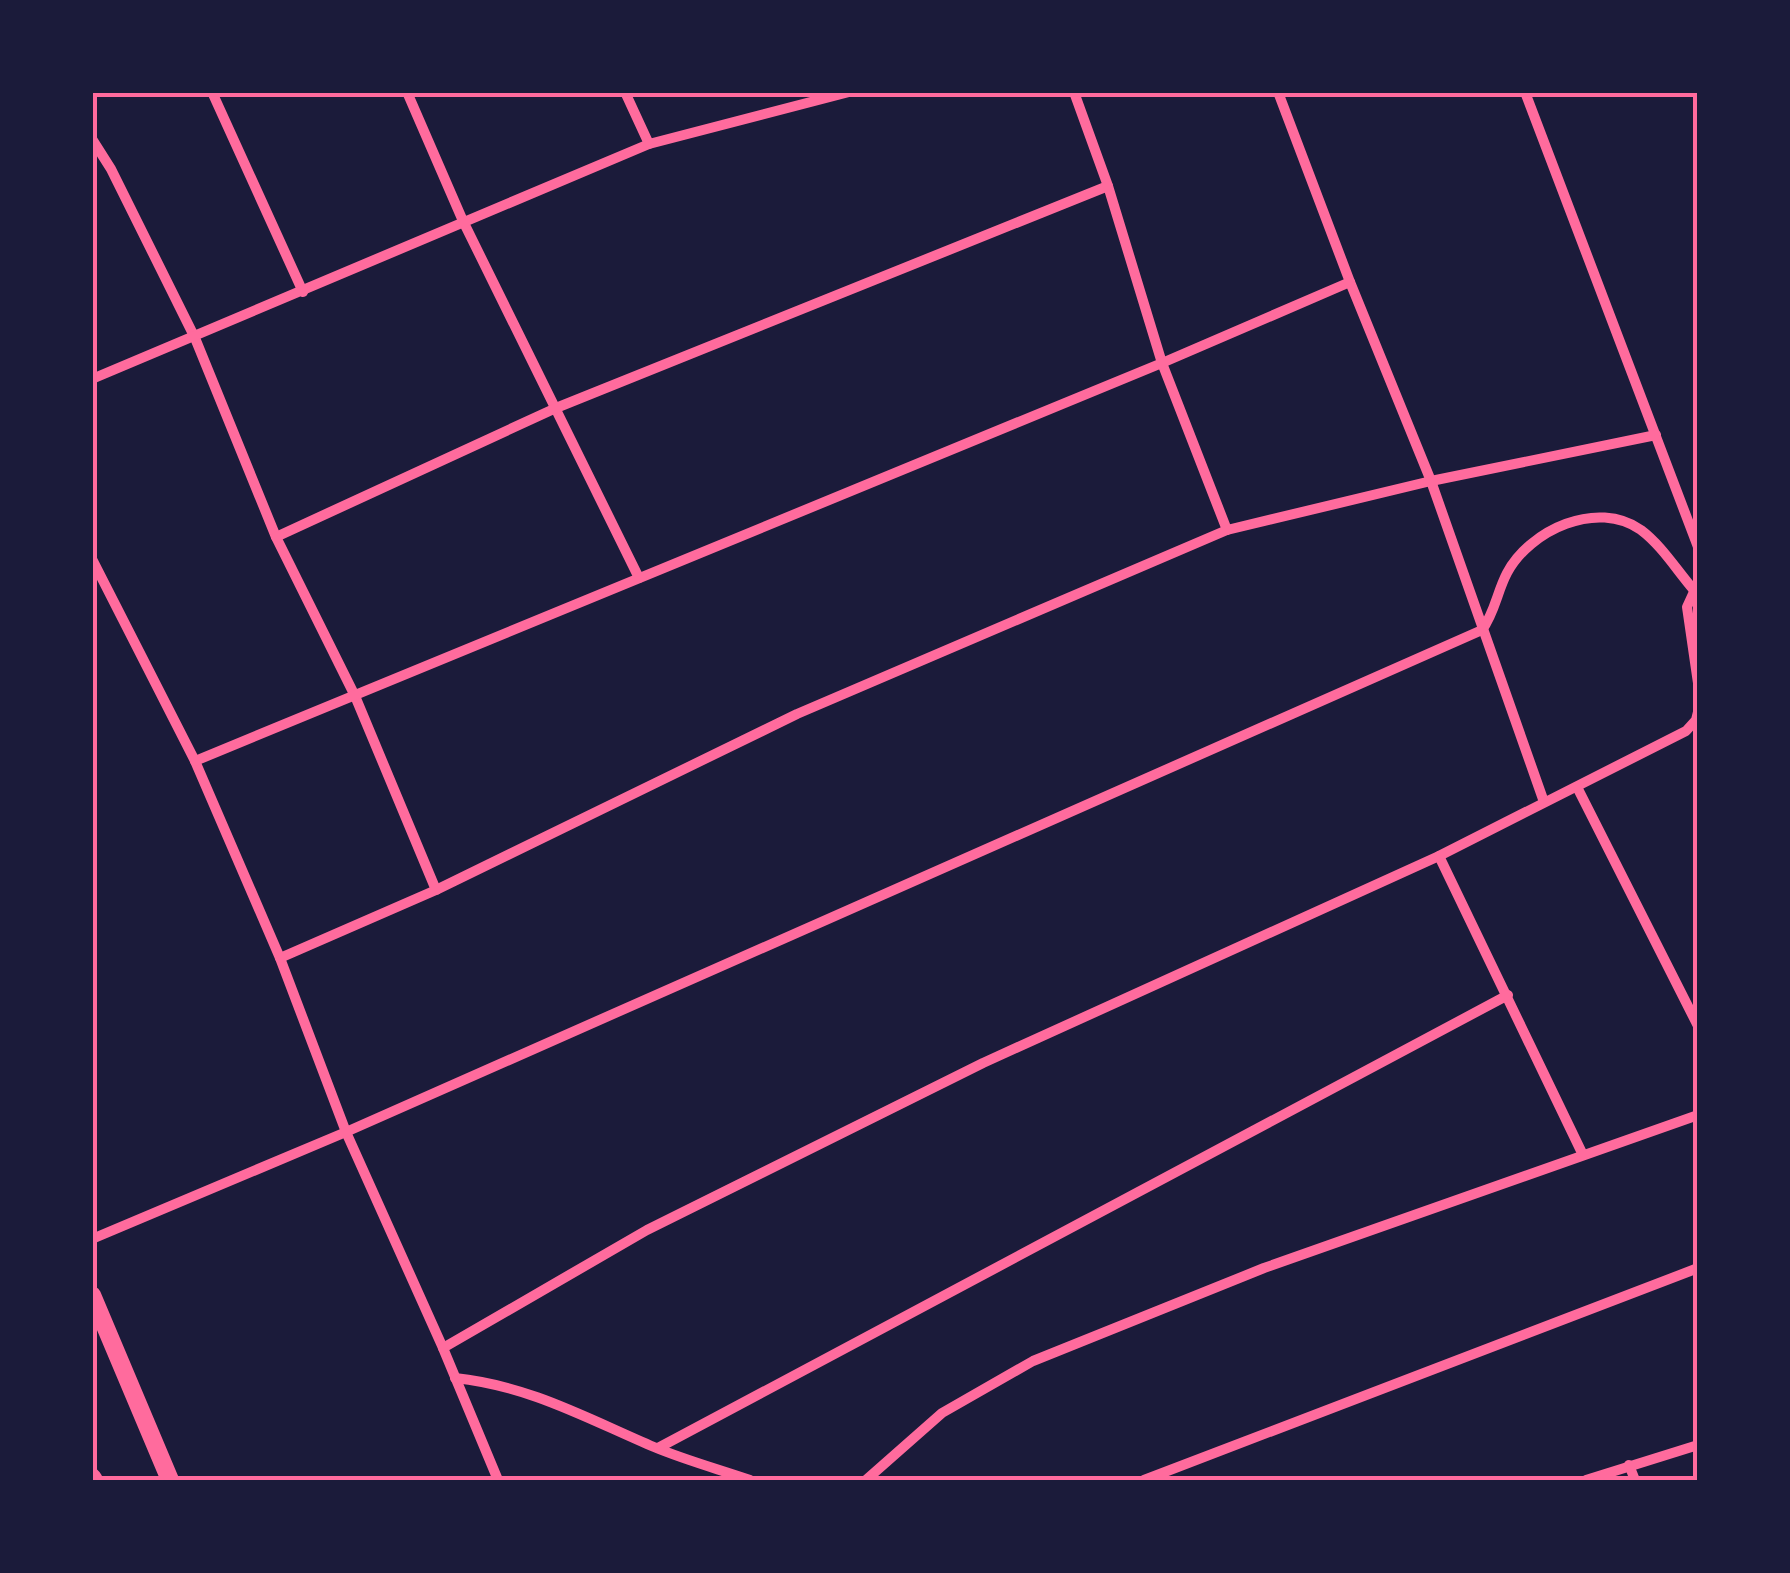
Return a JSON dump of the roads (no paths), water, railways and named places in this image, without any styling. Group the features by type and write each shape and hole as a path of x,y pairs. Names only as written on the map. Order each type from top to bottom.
{"street":[{"path":"212,92 303,292"},
{"path":"407,92 463,220 639,578"},
{"path":"625,92 649,144"},
{"path":"92,378 649,144 849,92"},
{"path":"1074,92 1108,186 1162,363 1227,530"},
{"path":"1278,92 1431,481 1544,802"},
{"path":"1525,92 1698,547"},
{"path":"92,139 111,169 194,338 276,537 354,696 436,890"},
{"path":"276,537 556,408 1108,186"},
{"path":"195,761 1350,282"},
{"path":"280,958 436,890 797,714 1227,530 1431,481 1656,435"},
{"path":"92,1239 346,1132 1482,630 1493,614 1507,572 1536,539 1572,520 1605,518 1637,527 1695,586 1687,607 1698,683"},
{"path":"92,559 195,761 280,958 346,1132 498,1480"},
{"path":"443,1348 647,1230 983,1062 1439,856 1686,731 1698,712"},
{"path":"1577,787 1698,1026"},
{"path":"1439,856 1583,1155"},
{"path":"658,1448 1508,995"},
{"path":"866,1480 942,1413 1033,1361 1264,1268 1698,1115"},
{"path":"1144,1480 1698,1268"},
{"path":"92,1296 170,1480"},
{"path":"456,1378 497,1382 530,1392 658,1448 750,1480"},
{"path":"1586,1480 1698,1445"},
{"path":"1629,1466 1635,1480"}]}
